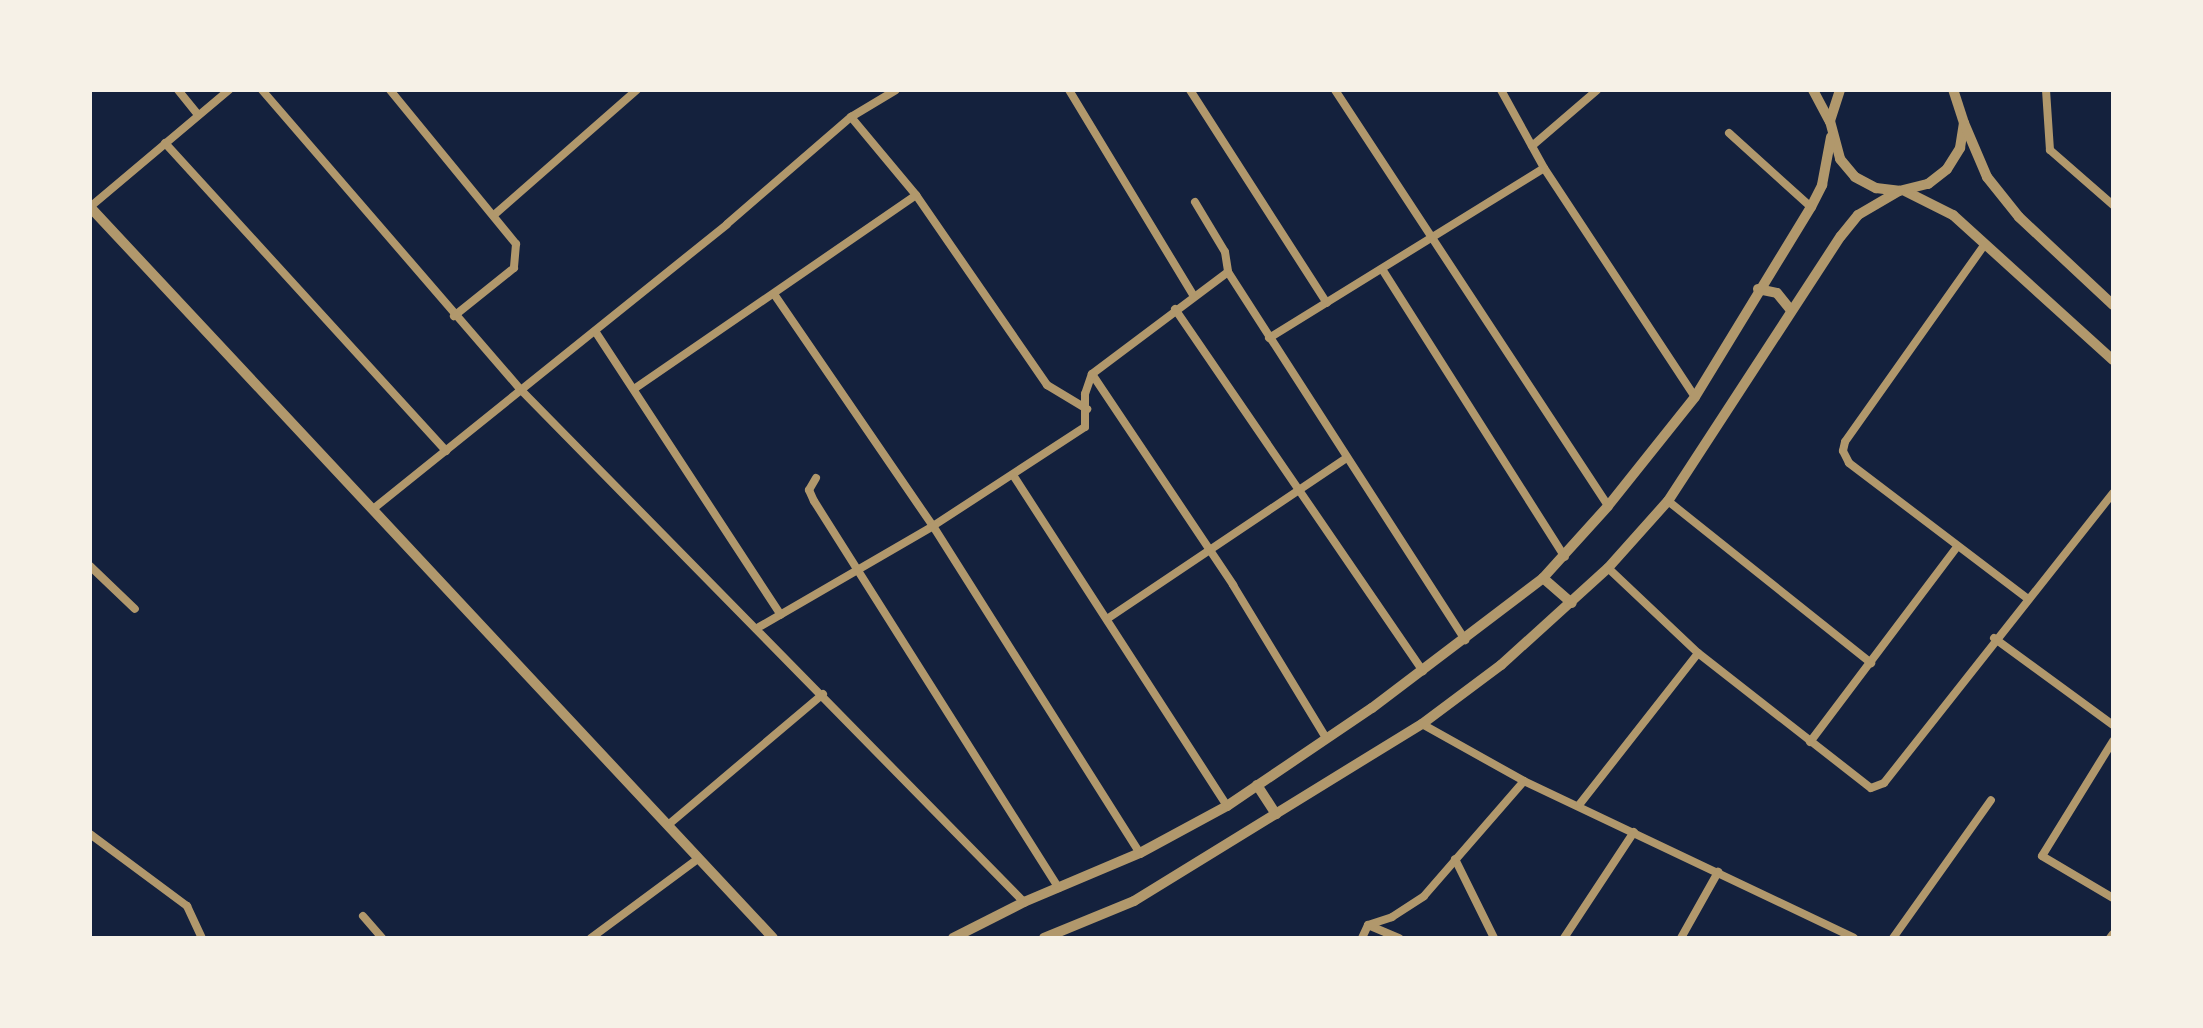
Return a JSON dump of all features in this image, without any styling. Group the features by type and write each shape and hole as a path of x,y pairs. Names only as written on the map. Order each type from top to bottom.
{"street":[{"path":"178,90 198,115"},
{"path":"229,90 90,207 773,938"},
{"path":"262,90 521,390 1024,902"},
{"path":"391,90 516,244 518,260 454,316"},
{"path":"494,215 638,90"},
{"path":"373,509 595,331 851,117 896,90"},
{"path":"1069,90 1194,296"},
{"path":"1190,90 1327,302"},
{"path":"1335,90 1608,506"},
{"path":"1501,90 1544,168 1695,398"},
{"path":"1532,146 1596,90"},
{"path":"1813,90 1830,121"},
{"path":"954,938 1024,902 1140,853 1226,806 1466,640 1565,557 1695,398 1811,207 1822,185 1830,121 1840,90"},
{"path":"1953,90 1987,177 2019,217 2113,305"},
{"path":"2046,90 2050,150 2113,205"},
{"path":"851,117 916,195 1047,385 1087,409"},
{"path":"1044,938 1134,900 1422,724 1572,603 1668,501 1791,310 1858,215 1902,191 1928,184 1947,169 1960,148 1964,123"},
{"path":"1729,133 1811,207"},
{"path":"1831,137 1840,159 1855,176 1876,188 1902,191 1952,214 2113,360"},
{"path":"165,144 446,451"},
{"path":"1269,338 1544,168"},
{"path":"634,389 916,195"},
{"path":"1195,202 1225,252 1228,272 1345,459 1466,640"},
{"path":"1985,244 1845,442 1843,451 1849,463 1956,548 2027,598"},
{"path":"1382,268 1565,557"},
{"path":"759,628 933,526 1085,428 1085,394 1092,374 1228,272"},
{"path":"1758,289 1777,293 1791,310"},
{"path":"774,294 933,526 1140,853"},
{"path":"1175,309 1423,670"},
{"path":"595,331 782,614"},
{"path":"1092,374 1326,738"},
{"path":"1107,619 1345,459"},
{"path":"1012,475 1226,806"},
{"path":"816,478 809,490 814,501 1059,888"},
{"path":"1608,568 1698,653 1871,788 1884,784 1994,638 2113,493"},
{"path":"1668,501 1871,663"},
{"path":"1810,742 1956,548"},
{"path":"90,566 135,609"},
{"path":"1543,578 1572,603"},
{"path":"1994,638 2113,724"},
{"path":"1578,805 1698,653"},
{"path":"668,825 823,694"},
{"path":"1422,724 1524,781 1851,938"},
{"path":"2113,741 2042,856 2113,898"},
{"path":"1362,938 1368,925 1392,917 1424,896 1524,781"},
{"path":"1257,785 1276,814"},
{"path":"1893,938 1992,800"},
{"path":"1564,938 1634,832"},
{"path":"90,834 187,906 202,938"},
{"path":"591,938 699,858"},
{"path":"1455,860 1494,938"},
{"path":"1682,938 1718,872"},
{"path":"363,916 382,938"},
{"path":"1368,925 1399,938"}]}
